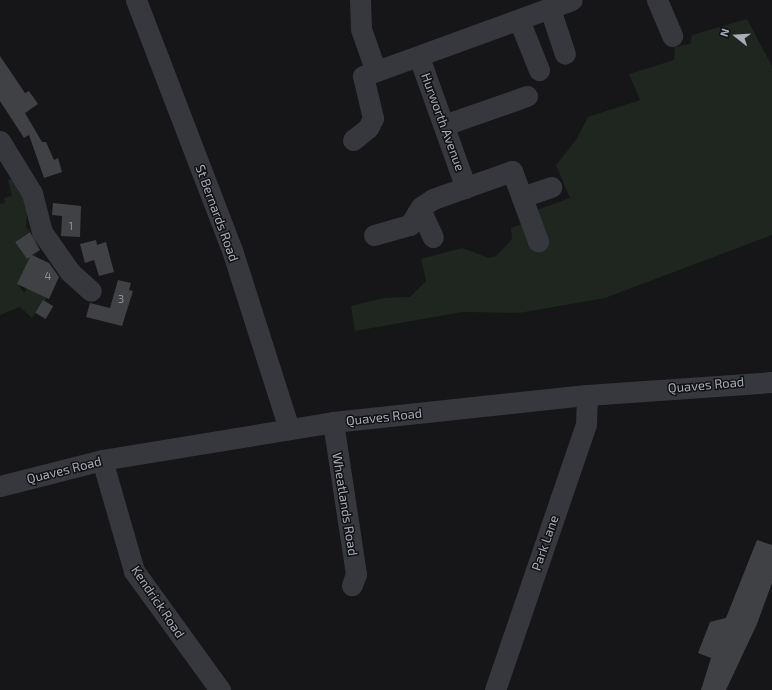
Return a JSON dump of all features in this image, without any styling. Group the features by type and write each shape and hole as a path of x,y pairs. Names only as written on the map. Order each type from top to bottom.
{"street":[{"name":"St Bernards Road","path":"136,0 232,250 289,429"},
{"path":"353,140 368,128 373,118 360,0"},
{"name":"Hurworth Avenue","path":"369,73 419,57 534,11 572,0"},
{"path":"657,0 672,36"},
{"path":"534,11 565,54"},
{"path":"534,11 539,70"},
{"name":"Hurworth Avenue","path":"419,57 466,188"},
{"path":"444,125 527,96"},
{"path":"5,149 32,193 42,232 70,272 91,291"},
{"name":"Hurworth Avenue","path":"419,210 466,188 512,171 522,197"},
{"path":"538,241 522,197 551,187"},
{"path":"374,235 410,225 419,210 433,237"},
{"name":"Quaves Road","path":"0,486 102,460 333,422 587,395 772,382"},
{"name":"Park Lane","path":"495,690 586,424 587,395"},
{"name":"Wheatlands Road","path":"333,422 356,574 352,585"},
{"name":"Kendrick Road","path":"102,460 134,571 220,690"}],"shaded area":[{"path":"747,19 772,66 772,235 605,298 519,313 462,312 355,331 351,306 384,298 410,297 426,281 421,259 462,248 489,258 496,256 512,239 511,228 539,218 537,210 570,198 556,165 576,140 588,117 640,100 629,74 674,60 675,47 690,44 692,35"},
{"path":"17,176 29,195 26,227 30,231 15,242 27,259 41,251 29,260 18,284 24,293 27,288 52,292 32,318 20,307 0,315 0,204 5,203 4,198 12,196 8,180"}],"building":[{"path":"0,56 25,93 29,91 38,104 25,113 42,142 46,142 54,160 58,158 62,172 44,178 29,135 24,138 0,101"},
{"path":"53,203 81,206 80,237 61,236 62,216 52,215"},
{"path":"30,232 40,250 32,255 49,263 59,277 49,299 17,284 30,257 27,259 15,242"},
{"path":"96,240 97,245 106,242 114,272 99,276 94,260 85,263 80,244"},
{"path":"118,280 131,283 129,290 133,291 122,326 86,317 90,303 110,308"},
{"path":"43,300 53,306 46,319 35,313"},
{"path":"757,540 772,545 772,583 757,624 726,690 701,690 711,658 698,653 710,622 726,618"}]}
